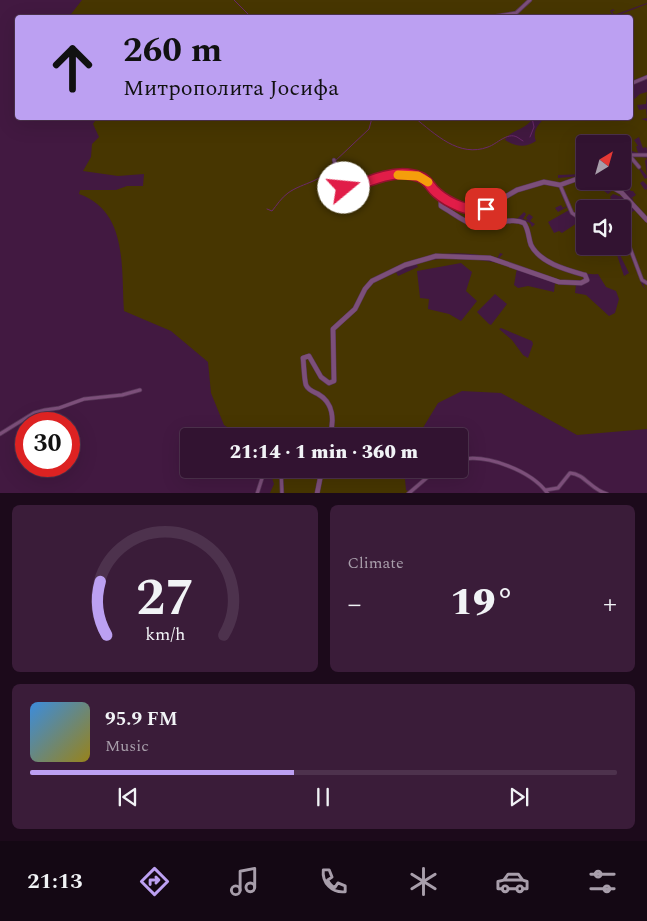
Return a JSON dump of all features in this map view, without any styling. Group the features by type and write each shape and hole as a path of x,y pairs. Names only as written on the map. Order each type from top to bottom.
{"street":[{"path":"503,15 516,13 530,0"},
{"path":"633,83 647,76"},
{"path":"639,167 629,155 647,155"},
{"path":"334,161 338,174 347,189 373,179 407,174 425,180 443,200 481,211 517,190 544,182 560,185 576,179"},
{"path":"560,185 573,215 576,217"},
{"path":"617,190 647,220"},
{"path":"332,428 334,421 331,409 324,398 312,392 306,384 303,358 306,355 309,356 323,380 329,383 334,381 333,329 355,309 364,289 372,281 426,258 454,256 490,258 518,266 541,278 559,282 581,283 587,280 585,275 565,270 538,253 531,244 524,223 511,221 496,225 471,224 441,206 441,201 443,200"},
{"path":"631,251 642,280 647,283"},
{"path":"0,434 39,411 59,408 84,399 122,395 140,390"},
{"path":"468,460 499,462 536,480 547,492 558,488 570,473 574,472 587,479 592,488 604,493"},
{"path":"257,493 262,478"},
{"path":"281,478 282,493"},
{"path":"317,493 320,478"},
{"path":"409,493 427,478"}],"shaded area":[{"path":"82,0 647,0 647,3 614,15 612,11 615,11 613,9 610,11 613,15 70,15"},
{"path":"647,4 647,76 633,80 633,15 619,15"},
{"path":"647,92 646,104 637,105 639,110 646,109 647,118 641,119 647,121 647,149 646,147 643,148 645,154 639,137 634,140 638,146 636,146 638,153 631,151 631,135 576,135 576,174 558,175 558,178 576,176 576,178 558,186 567,206 563,208 561,205 555,208 558,212 567,207 569,210 548,222 554,233 559,231 562,233 576,224 576,255 617,255 624,276 629,273 620,255 631,254 642,285 646,290 643,284 647,284 647,429 577,435 501,393 462,391 438,403 423,428 229,428 224,425 211,393 208,362 171,331 124,311 119,243 114,227 106,213 95,202 79,194 80,190 116,190 127,186 143,186 144,174 118,176 83,171 91,157 92,144 99,137 93,124 96,120 532,120 505,140 513,144 525,146 536,141 536,128 543,120 633,120 633,100 640,94","holes":["524,212 526,214 523,219 528,220 526,218 529,214 533,217 530,221 535,224 532,227 530,223 522,220 538,251 553,263 571,271 598,274 606,287 616,291 619,299 615,313 609,316 586,295 575,293 576,285 555,283 554,292 528,286 518,288 514,285 517,268 480,260 454,258 416,263 418,267 398,276 396,272 388,276 411,262 428,256 458,253 497,259 500,253 503,254 498,259 562,281 584,280 583,277 546,260 533,249 524,227 517,219","461,263 472,272 466,291 477,301 461,321 449,314 428,309 429,299 420,298 417,271","495,294 507,304 491,325 477,312","501,328 532,341 533,344 528,358 499,329"]},
{"path":"631,155 647,158 645,161 647,176"},
{"path":"633,162 645,179 647,178 647,185 643,181 640,183 645,190 647,189 647,218 633,201 633,198 630,199 636,195 631,191 631,164"},
{"path":"576,181 576,190 605,190 608,194 615,190 625,198 613,194 610,197 612,200 576,200 576,216 561,187"},
{"path":"635,210 647,221 647,282 644,281 631,251 631,213"},
{"path":"272,478 405,478 406,490 411,493 270,493 274,484"}],"waterway":[{"path":"234,0 249,15"},
{"path":"267,209 272,211 288,193 325,174 333,163 369,129 371,120"},
{"path":"417,120 448,143 467,149 477,150 488,147 510,136 517,137 523,141"},
{"path":"530,137 534,127 532,120"}],"slow traffic":[{"path":"398,175 418,176 428,182"}],"route":[{"path":"344,188 350,189 373,179 407,174 425,180 435,192 442,196 443,200 476,211 486,209"}]}
